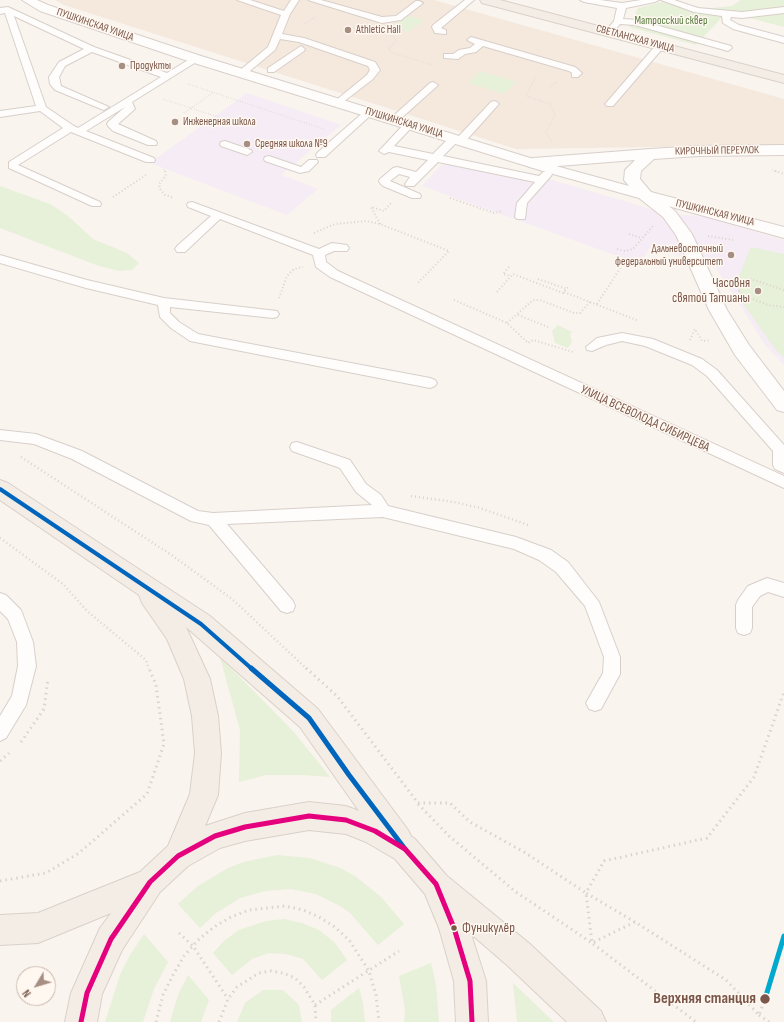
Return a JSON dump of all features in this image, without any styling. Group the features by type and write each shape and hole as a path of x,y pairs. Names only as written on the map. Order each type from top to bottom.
{"main road":[{"name":"ПУШКИНСКАЯ УЛИЦА","path":"28,0 44,8 196,59 243,66 338,103 551,169 645,195 760,224 784,233"},
{"name":"СВЕТЛАНСКАЯ УЛИЦА","path":"486,0 784,79"},
{"name":"КИРОЧНЫЙ ПЕРЕУЛОК","path":"533,163 698,151 784,150"},
{"path":"650,154 633,170 632,180 645,195 669,214 684,234 718,310 742,350 784,405"},
{"path":"0,489 124,572 143,587 201,624 309,718 348,775 405,849 436,884 519,955 590,1022"},
{"path":"143,587 176,632 197,679 205,716 208,753 204,795 178,856"},
{"path":"81,1022 86,993 111,939 150,882 178,856 215,836 245,827 310,816 346,820 375,831 405,849"},
{"path":"0,930 38,928 150,882"},
{"path":"436,884 454,928 470,981 472,1022"}],"lane":[{"path":"241,0 286,14"},
{"path":"243,66 254,64 272,48 286,14 295,0"},
{"path":"312,0 382,20 398,18 419,3"},
{"path":"443,32 438,31 436,27 470,0"},
{"path":"584,0 622,6 655,0"},
{"path":"665,0 697,10 726,14 742,15 784,10"},
{"path":"608,32 618,20 622,6"},
{"path":"4,11 91,49 168,76"},
{"path":"4,11 42,108 74,130 150,160"},
{"path":"726,14 726,21 736,27 784,40"},
{"path":"618,20 635,22 728,48"},
{"path":"277,36 301,40 372,64 375,70 370,77 338,103"},
{"path":"471,40 572,69 577,73 575,75"},
{"path":"447,56 455,57 462,52 473,50 481,43"},
{"path":"610,104 660,46"},
{"path":"272,48 291,47 301,49 350,64"},
{"path":"91,49 62,64 54,77 55,84 58,88 104,107"},
{"path":"271,70 301,49"},
{"path":"96,204 14,168 13,164 127,101 196,59"},
{"path":"243,66 254,64"},
{"path":"394,120 433,85"},
{"path":"127,101 130,109 112,124 117,129 152,143"},
{"path":"406,188 436,157 457,140 494,104"},
{"path":"0,114 42,108"},
{"path":"321,155 369,112"},
{"path":"409,125 386,150 436,157 542,180"},
{"path":"225,144 247,152"},
{"path":"269,159 300,170 305,169 313,162"},
{"path":"521,217 522,203 551,169"},
{"path":"416,196 406,188 386,184 384,181 397,170 417,176"},
{"name":"УЛИЦА ВСЕВОЛОДА СИБИРЦЕВА","path":"192,205 217,216 299,244 320,258 334,274 506,355 784,482"},
{"path":"181,249 217,216"},
{"path":"320,258 332,247 343,248"},
{"path":"0,259 86,284 164,302 273,314"},
{"path":"164,302 164,314 175,325 194,338 430,383"},
{"path":"592,347 602,341 622,337 648,342 697,362 712,374 780,450 780,465 784,467"},
{"path":"0,435 21,436 36,439 77,455 196,517 213,519 384,511 516,543 545,555 562,567 591,602 612,657 610,674 596,703"},
{"path":"297,447 346,464 360,488 376,499 384,511"},
{"path":"213,519 286,606"},
{"path":"744,628 744,605 754,591 767,585 784,590"},
{"path":"0,600 15,615 25,642 27,666 20,699 0,732"}],"path":[{"path":"304,24 316,16"},
{"path":"388,35 396,38 397,40 388,49 393,53 402,55"},
{"path":"530,74 536,76 526,96 550,104 555,115 546,132 552,142"},
{"path":"188,84 343,135"},
{"path":"184,114 214,92"},
{"path":"163,99 218,117"},
{"path":"164,167 166,176 160,184 160,189 165,195"},
{"path":"96,204 107,202 149,173"},
{"path":"380,224 371,206 384,211 406,188"},
{"path":"450,198 494,213 506,211"},
{"path":"299,244 318,230 335,224 366,221 380,224 448,251 417,284"},
{"path":"617,249 625,251 633,249 649,228"},
{"path":"629,234 641,238"},
{"path":"684,234 735,240"},
{"path":"273,314 286,276 294,269 320,258"},
{"path":"509,267 504,274 512,275 564,292 645,323"},
{"path":"597,304 621,267"},
{"path":"497,292 512,275"},
{"path":"538,279 567,288 564,292"},
{"path":"784,290 751,279 745,280 739,291 743,295 768,305 784,307"},
{"path":"454,300 507,323 528,343 533,340 570,352"},
{"path":"507,323 534,300 540,300 574,313 580,313 590,302"},
{"path":"518,315 548,327"},
{"path":"689,341 695,329 702,341 714,340 711,333"},
{"path":"0,538 64,584 87,610 146,660 156,685 164,744 146,794 79,853 46,873 0,881"},
{"path":"592,943 586,893 604,861 706,838 754,777 784,692"},
{"path":"418,803 449,836 516,892 592,943 696,1022"},
{"path":"450,803 470,822 524,852 586,893 635,922 726,980 759,1015 769,1022"},
{"path":"156,1022 163,995 173,975 193,946 214,927 231,917 249,910 285,906 314,914 335,927 349,940 369,971 376,995 379,1022"},
{"path":"592,943 635,922"},
{"path":"179,933 193,946 228,999"},
{"path":"315,1005 399,951"},
{"path":"219,1022 228,999 236,987 259,973 271,971 283,973 295,978 304,987 315,1005 316,1022"},
{"path":"759,1015 764,999"}],"shaded area":[{"path":"55,0 434,0 784,99 784,145 516,149 64,5"},
{"name":"Средняя школа №9","path":"247,93 341,125 281,175 318,189 287,215 150,163"},
{"name":"Дальневосточный федеральный университет","path":"448,158 528,173 668,214 702,216 784,240 784,365 765,345 715,266 650,247 640,264 422,186"}],"green space":[{"name":"Матросский сквер","path":"741,0 784,0 784,27 727,12 696,45 629,27 638,8 663,2 692,10 732,6"},
{"path":"408,16 424,20 408,32 392,27"},
{"path":"480,71 517,82 504,94 468,83"},
{"path":"0,186 50,204 68,216 93,239 127,253 139,263 132,270 119,271 99,266 0,228"},
{"path":"751,247 784,254 784,358 775,349 741,301 737,281"},
{"path":"558,325 572,332 570,334 572,342 568,348 555,343 552,331"},
{"path":"220,657 293,731 330,777 266,775 239,782 240,730"},
{"path":"277,855 310,858 340,868 355,876 381,897 404,924 378,945 350,913 340,906 316,894 291,889 265,891 240,898 216,913 200,928 178,904 198,886 228,868 244,862"},
{"path":"284,919 302,923 319,930 335,943 347,960 322,980 303,959 286,954 269,953 252,959 232,975 213,953 225,940 239,930 266,921"},
{"path":"144,934 168,962 154,989 143,1022 105,1022 120,975 130,955"},
{"path":"431,963 436,985 439,1022 404,1022 405,1010 399,976"},
{"path":"188,975 209,1000 201,1022 170,1022 178,995"},
{"path":"513,983 554,1022 517,1022"},
{"path":"359,988 363,1003 365,1022 331,1022 331,1010"},
{"path":"263,990 283,990 299,1005 302,1022 237,1022 245,1003"}],"transit line":[{"path":"0,489 201,624 309,718 349,775 405,849"},
{"path":"81,1022 87,993 111,939 150,882 178,856 215,836 245,827 309,816 346,820 375,831 405,849 436,884 454,928 470,981 472,1022"},
{"path":"765,999 784,936"}],"place":[{"name":"Athletic Hall","path":"348,30"},
{"name":"Продукты","path":"122,66"},
{"name":"Инженерная школа","path":"175,122"},
{"name":"Средняя школа №9","path":"247,144"},
{"name":"Дальневосточный федеральный университет","path":"731,255"},
{"name":"Часовня святой Татианы","path":"758,291"},
{"name":"Фуникулёр","path":"454,928"},
{"name":"Верхняя станция","path":"765,999"}]}
